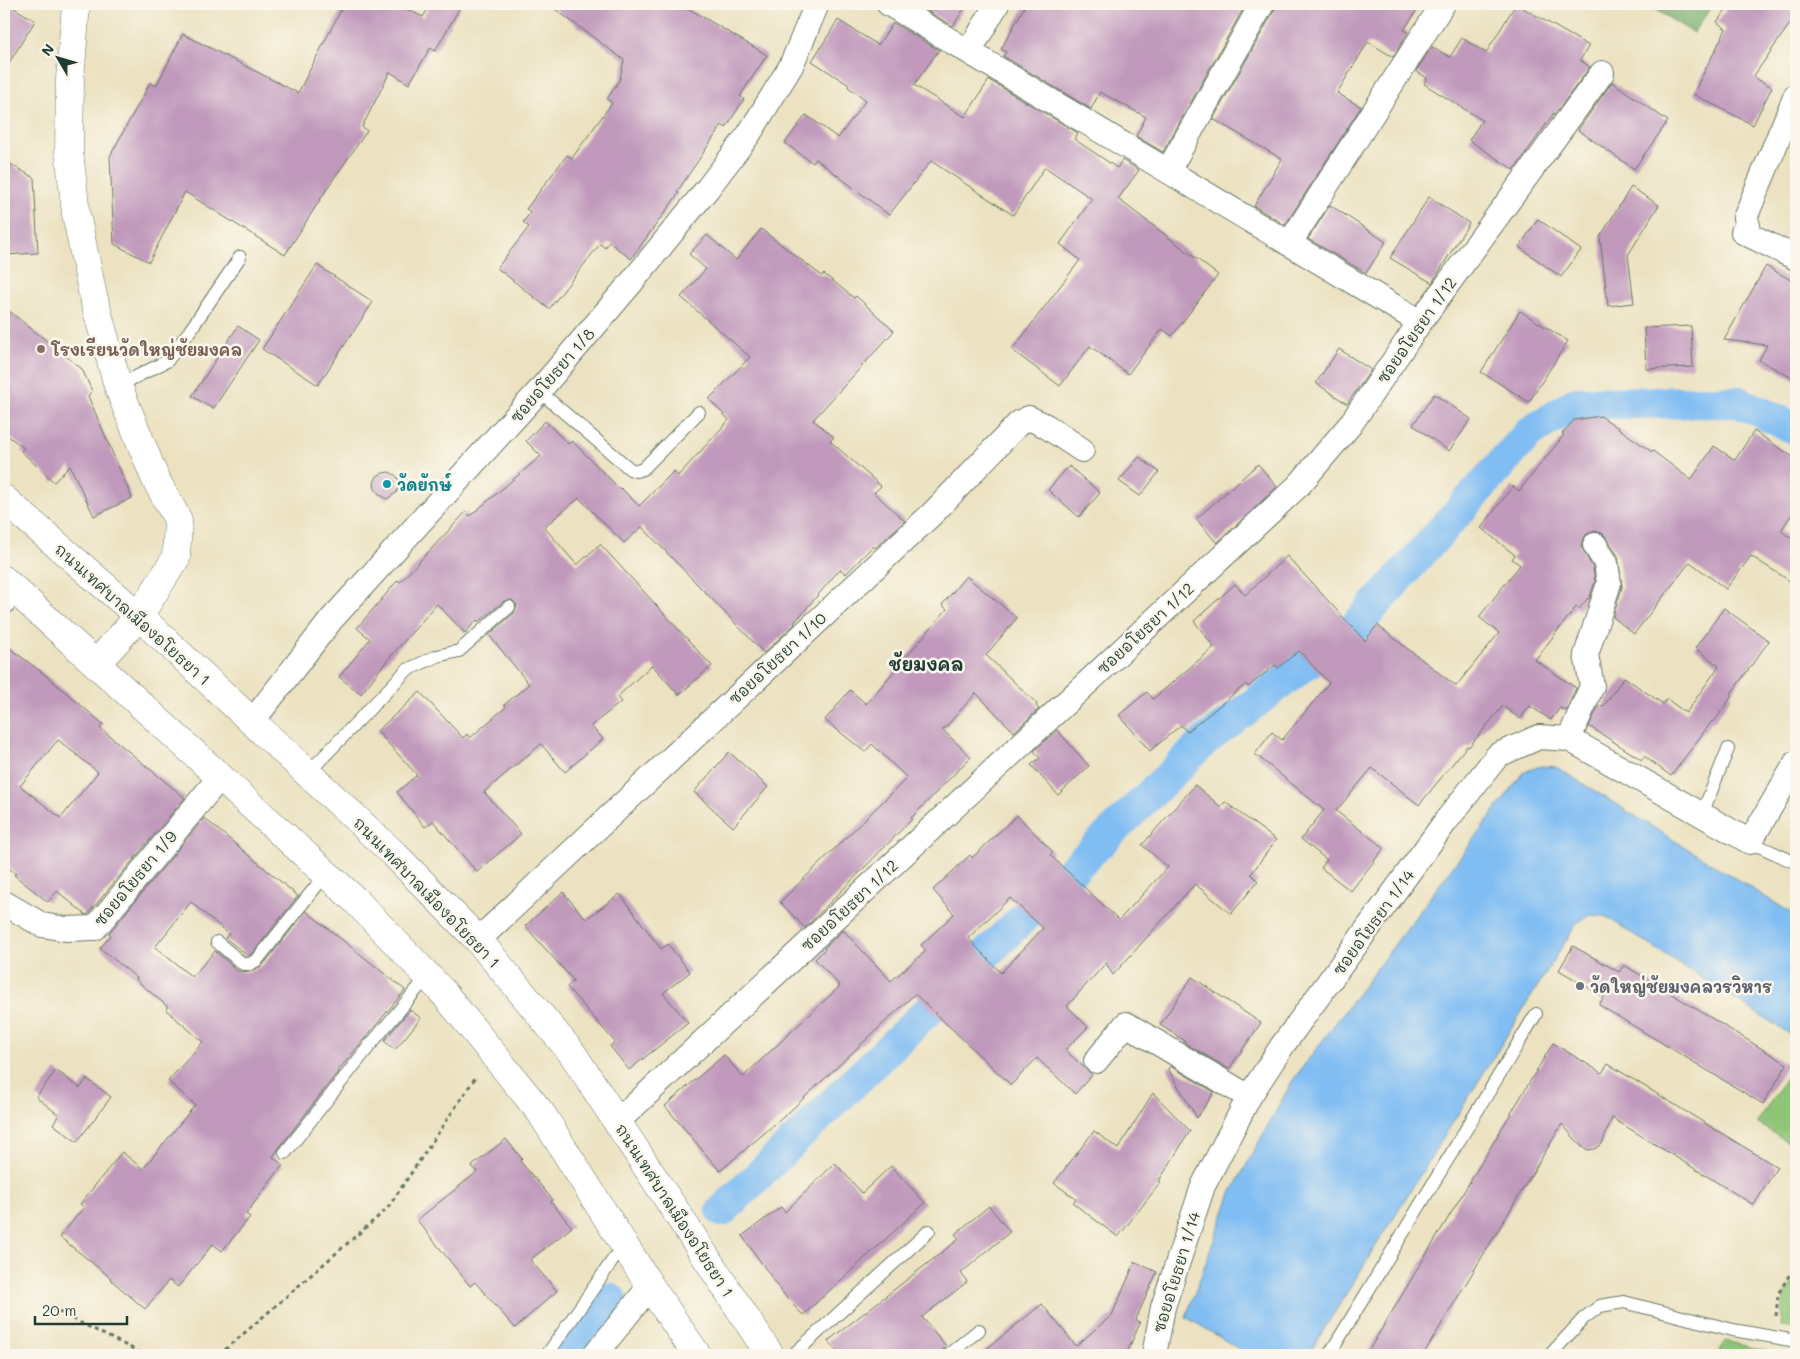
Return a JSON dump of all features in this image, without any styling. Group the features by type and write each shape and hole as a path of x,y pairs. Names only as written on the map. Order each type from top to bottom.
{"main road":[{"path":"76,4 70,78 69,142 76,214 93,296 118,386 155,478 178,520 176,558 139,616 96,664"},
{"name":"ถนนเทศบาลเมืองอโยธยา 1","path":"4,499 139,616 394,854 478,940 572,1053 770,1355"},
{"path":"9,595 96,664 356,901 428,976 541,1113 650,1286 697,1355"}],"street":[{"name":"ซอยอโยธยา 1/8","path":"252,722 331,620 539,391 631,283 708,188 749,134 791,66 817,4"},
{"path":"890,4 1420,322"},
{"path":"969,52 997,4"},
{"path":"1168,171 1262,4"},
{"path":"1289,244 1443,4"},
{"name":"ซอยอโยธยา 1/12","path":"618,1121 1300,485 1350,425 1420,322 1602,73"},
{"path":"1796,95 1745,218 1748,225 1742,232 1796,258"},
{"name":"ซอยอโยธยา 1/10","path":"478,940 934,512 1019,424 1029,418 1046,426 1082,450"},
{"path":"1568,739 1592,686 1586,655 1609,582 1606,563 1595,545"},
{"name":"ซอยอโยธยา 1/14","path":"1154,1355 1154,1345 1163,1307 1203,1186 1249,1097 1282,1046 1498,754 1539,737 1568,739 1750,842"},
{"path":"1750,842 1796,763"},
{"name":"ซอยอโยธยา 1/9","path":"4,903 42,925 66,929 95,928 220,777"},
{"path":"1096,1061 1126,1024 1249,1097"},
{"path":"595,1355 650,1286"}],"lane":[{"path":"118,386 167,361 240,257"},
{"path":"539,391 630,469 636,471 643,469 699,412"},
{"path":"308,774 408,670 437,656 459,651 509,607"},
{"path":"1702,814 1728,748"},
{"path":"1750,842 1796,863"},
{"path":"216,942 243,964 250,964 257,960 326,874"},
{"path":"285,1153 371,1044 428,976"},
{"path":"1329,1355 1536,1014"},
{"path":"792,1355 928,1231"},
{"path":"547,1355 624,1244"},
{"path":"1550,1355 1584,1318 1600,1306 1624,1302 1733,1330 1796,1341"},
{"path":"948,1355 979,1330"}],"path":[{"path":"219,1355 387,1209 492,1053"},
{"path":"1774,1337 1778,1294 1796,1264"},
{"path":"51,1308 145,1355"}],"green space":[{"path":"1646,4 1714,4 1693,33"},
{"path":"1796,1062 1796,1147 1757,1123"},
{"path":"1796,1277 1796,1329 1781,1327 1784,1296"},
{"path":"1726,1341 1781,1355 1717,1355"}],"water":[{"path":"1541,766 1556,767 1796,916 1796,1038 1605,916 1590,915 1577,923 1308,1355 1249,1355 1186,1317 1231,1193 1293,1080 1524,772"}],"building":[{"path":"4,4 8,4 35,21 4,71"},
{"path":"344,4 396,4 423,17 431,4 462,4 435,51 430,48 409,84 390,72 362,127 367,131 330,184 285,255 185,192 149,262 114,244 110,156 150,83 156,86 183,34 298,93"},
{"path":"548,4 681,4 767,55 740,96 744,99 726,128 722,125 677,192 679,193 631,259 609,242 605,248 600,244 549,309 497,268 529,227 523,222 531,212 526,209 567,155 572,158 612,103 607,99 620,79 624,60"},
{"path":"915,4 967,4 953,26"},
{"path":"1026,4 1246,4 1163,152 1136,136 1146,117 1100,92 1091,109 1003,56 1006,52 1001,49"},
{"path":"1276,4 1421,4 1404,30 1408,32 1393,57 1368,42 1337,93 1361,107 1285,225 1254,206 1282,159 1213,119 1274,11"},
{"path":"1516,4 1589,46 1580,60 1590,67 1554,113 1514,170 1469,140 1482,120 1424,84 1427,78 1416,71 1432,47 1450,57 1462,38 1486,53"},
{"path":"1730,4 1796,4 1796,15 1753,77 1772,87 1753,125 1693,94 1726,29 1717,22"},
{"path":"838,20 878,45 893,23 939,50 914,85 965,117 989,80 1078,133 1074,139 1117,168 1122,160 1139,170 1118,199 1218,275 1172,336 1162,329 1128,374 1090,346 1060,386 1012,350 1080,260 1060,244 1092,199 1045,167 1013,215 931,161 889,215 816,159 813,163 785,143 806,115 838,138 866,100 848,87 849,85 812,61"},
{"path":"1612,82 1668,121 1634,169 1578,130"},
{"path":"4,160 34,178 38,253 4,255"},
{"path":"1631,187 1659,205 1628,255 1634,303 1608,306 1600,237"},
{"path":"1429,197 1469,223 1432,283 1390,258"},
{"path":"1330,205 1386,242 1366,273 1308,239"},
{"path":"1538,219 1581,250 1561,277 1519,247"},
{"path":"761,229 822,276 824,274 854,298 856,296 894,331 813,420 834,437 830,441 881,486 874,493 905,521 875,548 873,546 846,574 840,569 795,624 764,653 642,527 624,543 579,498 544,527 577,565 600,544 712,666 679,695 652,665 617,697 621,702 591,726 603,739 565,772 541,744 484,792 521,834 477,872 433,821 425,827 397,792 417,775 377,731 420,692 463,738 467,734 470,738 506,707 504,705 529,684 489,635 514,613 517,605 512,600 504,601 479,622 477,620 465,633 437,604 385,663 361,694 339,677 370,639 357,628 398,580 400,582 466,512 470,516 541,456 526,441 545,421 568,444 572,441 639,506 674,471 678,476 729,420 709,399 750,357 681,297 706,269 689,254 707,235 736,260"},
{"path":"317,265 373,302 318,385 262,349"},
{"path":"1766,266 1796,283 1796,380 1759,360 1767,345 1724,340"},
{"path":"4,307 82,369 92,391 88,396 132,498 94,516 70,466 54,482 21,451 24,448 4,433"},
{"path":"1520,311 1568,341 1529,402 1481,372"},
{"path":"238,326 259,340 213,409 192,396"},
{"path":"1691,326 1693,367 1646,369 1644,328"},
{"path":"1339,349 1371,370 1347,404 1316,383"},
{"path":"1434,394 1471,419 1449,451 1413,425"},
{"path":"1601,416 1653,451 1691,480 1714,446 1735,460 1754,431 1796,459 1796,507 1781,531 1796,541 1796,585 1751,556 1726,589 1690,562 1634,634 1613,617 1622,587 1618,556 1602,533 1595,531 1587,534 1581,546 1593,568 1595,582 1589,599 1579,609 1576,607 1535,660 1576,688 1566,711 1560,708 1551,720 1530,706 1520,719 1503,706 1469,747 1467,746 1419,805 1372,768 1336,811 1384,848 1351,891 1321,868 1327,860 1301,839 1324,810 1255,754 1272,732 1282,740 1329,683 1299,651 1278,668 1275,665 1248,687 1246,684 1187,732 1181,725 1150,751 1119,715 1147,692 1153,699 1214,647 1194,621 1235,584 1245,595 1287,556 1365,641 1377,625 1456,686 1499,633 1479,617 1520,565 1512,559 1515,555 1481,528 1513,486 1519,491 1574,420"},
{"path":"1139,457 1159,472 1140,496 1119,481"},
{"path":"1258,464 1277,487 1217,543 1196,519"},
{"path":"1069,466 1100,493 1079,517 1048,490"},
{"path":"389,472 399,480 399,487 396,493 387,499 379,494 375,489 374,483 377,476"},
{"path":"966,576 1017,618 986,655 1037,704 1036,706 1039,709 1014,732 976,693 943,730 971,757 805,928 780,902 907,778 872,744 865,752 825,720 850,690 866,704 947,609 942,605"},
{"path":"1724,608 1769,641 1730,695 1732,696 1714,722 1712,721 1671,776 1644,756 1642,760 1589,726 1599,705 1603,707 1624,677 1663,704 1667,699 1686,713 1719,666 1695,648"},
{"path":"4,644 43,673 103,724 100,728 185,798 86,915 57,891 48,902 14,875 16,874 4,864","holes":["58,740 98,772 61,818 20,786"]},
{"path":"1057,730 1089,766 1058,795 1031,765 1040,758 1034,751"},
{"path":"729,752 768,787 733,827 694,792"},
{"path":"1195,785 1221,807 1225,802 1276,840 1251,874 1258,881 1231,914 1195,884 1113,975 1106,963 1067,1006 1088,1027 1065,1050 1092,1075 1075,1094 1037,1058 1011,1085 915,994 789,1112 720,1171 665,1106 724,1055 743,1077 840,986 815,959 843,930 891,981 926,951 921,945 954,914 933,890 970,855 972,858 1017,815 1053,852 1050,855 1119,920 1168,867 1142,845","holes":["1010,898 1043,928 1001,973 968,938"]},
{"path":"204,818 298,896 252,954 248,956 225,938 229,934 191,902 155,947 192,977 215,951 238,971 250,972 263,965 306,911 405,990 337,1072 279,1148 273,1157 283,1165 246,1214 250,1217 222,1251 213,1244 178,1287 169,1280 145,1309 111,1278 60,1237 84,1207 80,1204 122,1152 143,1169 195,1105 168,1081 203,1042 166,1010 168,1007 136,980 137,978 100,948 111,935 109,933"},
{"path":"563,892 586,919 620,894 661,949 668,944 690,972 663,993 688,1023 629,1070 610,1046 615,1042 567,987 574,981 525,926"},
{"path":"1573,946 1619,972 1624,965 1787,1064 1763,1104 1599,1005 1604,997 1559,970"},
{"path":"1192,977 1261,1023 1229,1069 1185,1043 1185,1041 1160,1025"},
{"path":"410,1010 421,1018 395,1050 384,1041"},
{"path":"1553,1043 1602,1073 1608,1064 1777,1167 1754,1205 1612,1118 1602,1144 1595,1149 1588,1150 1581,1146 1562,1124 1423,1355 1366,1355"},
{"path":"1170,1066 1214,1092 1197,1118 1168,1069"},
{"path":"56,1070 80,1088 87,1079 111,1097 77,1142 53,1124 59,1115 36,1097"},
{"path":"1153,1093 1190,1131 1159,1181 1161,1182 1118,1237 1073,1203 1076,1199 1054,1183 1094,1131 1118,1149"},
{"path":"506,1139 522,1159 520,1161 553,1200 551,1202 572,1227 530,1260 557,1291 515,1328 475,1282 470,1286 417,1220 477,1172 472,1166"},
{"path":"835,1163 862,1193 891,1166 925,1203 803,1315 788,1300 742,1236 781,1207 785,1212"},
{"path":"989,1206 1010,1232 961,1273 967,1282 922,1317 946,1346 940,1355 841,1355 828,1341 959,1239 955,1234"},
{"path":"1135,1262 1157,1272 1136,1319 1140,1323 1126,1355 979,1355 1042,1304 1076,1346 1112,1315"}],"waterway":[{"path":"722,1211 1206,740 1355,627 1530,432 1575,403 1739,402 1796,429"},
{"path":"565,1355 611,1299"}],"place":[{"name":"โรงเรียนวัดใหญ่ชัยมงคล","path":"41,349"},
{"name":"วัดยักษ์","path":"387,484"},
{"name":"วัดใหญ่ชัยมงคลวรวิหาร","path":"1580,986"}],"district":[{"name":"ชัยมงคล","path":"926,664"}]}
